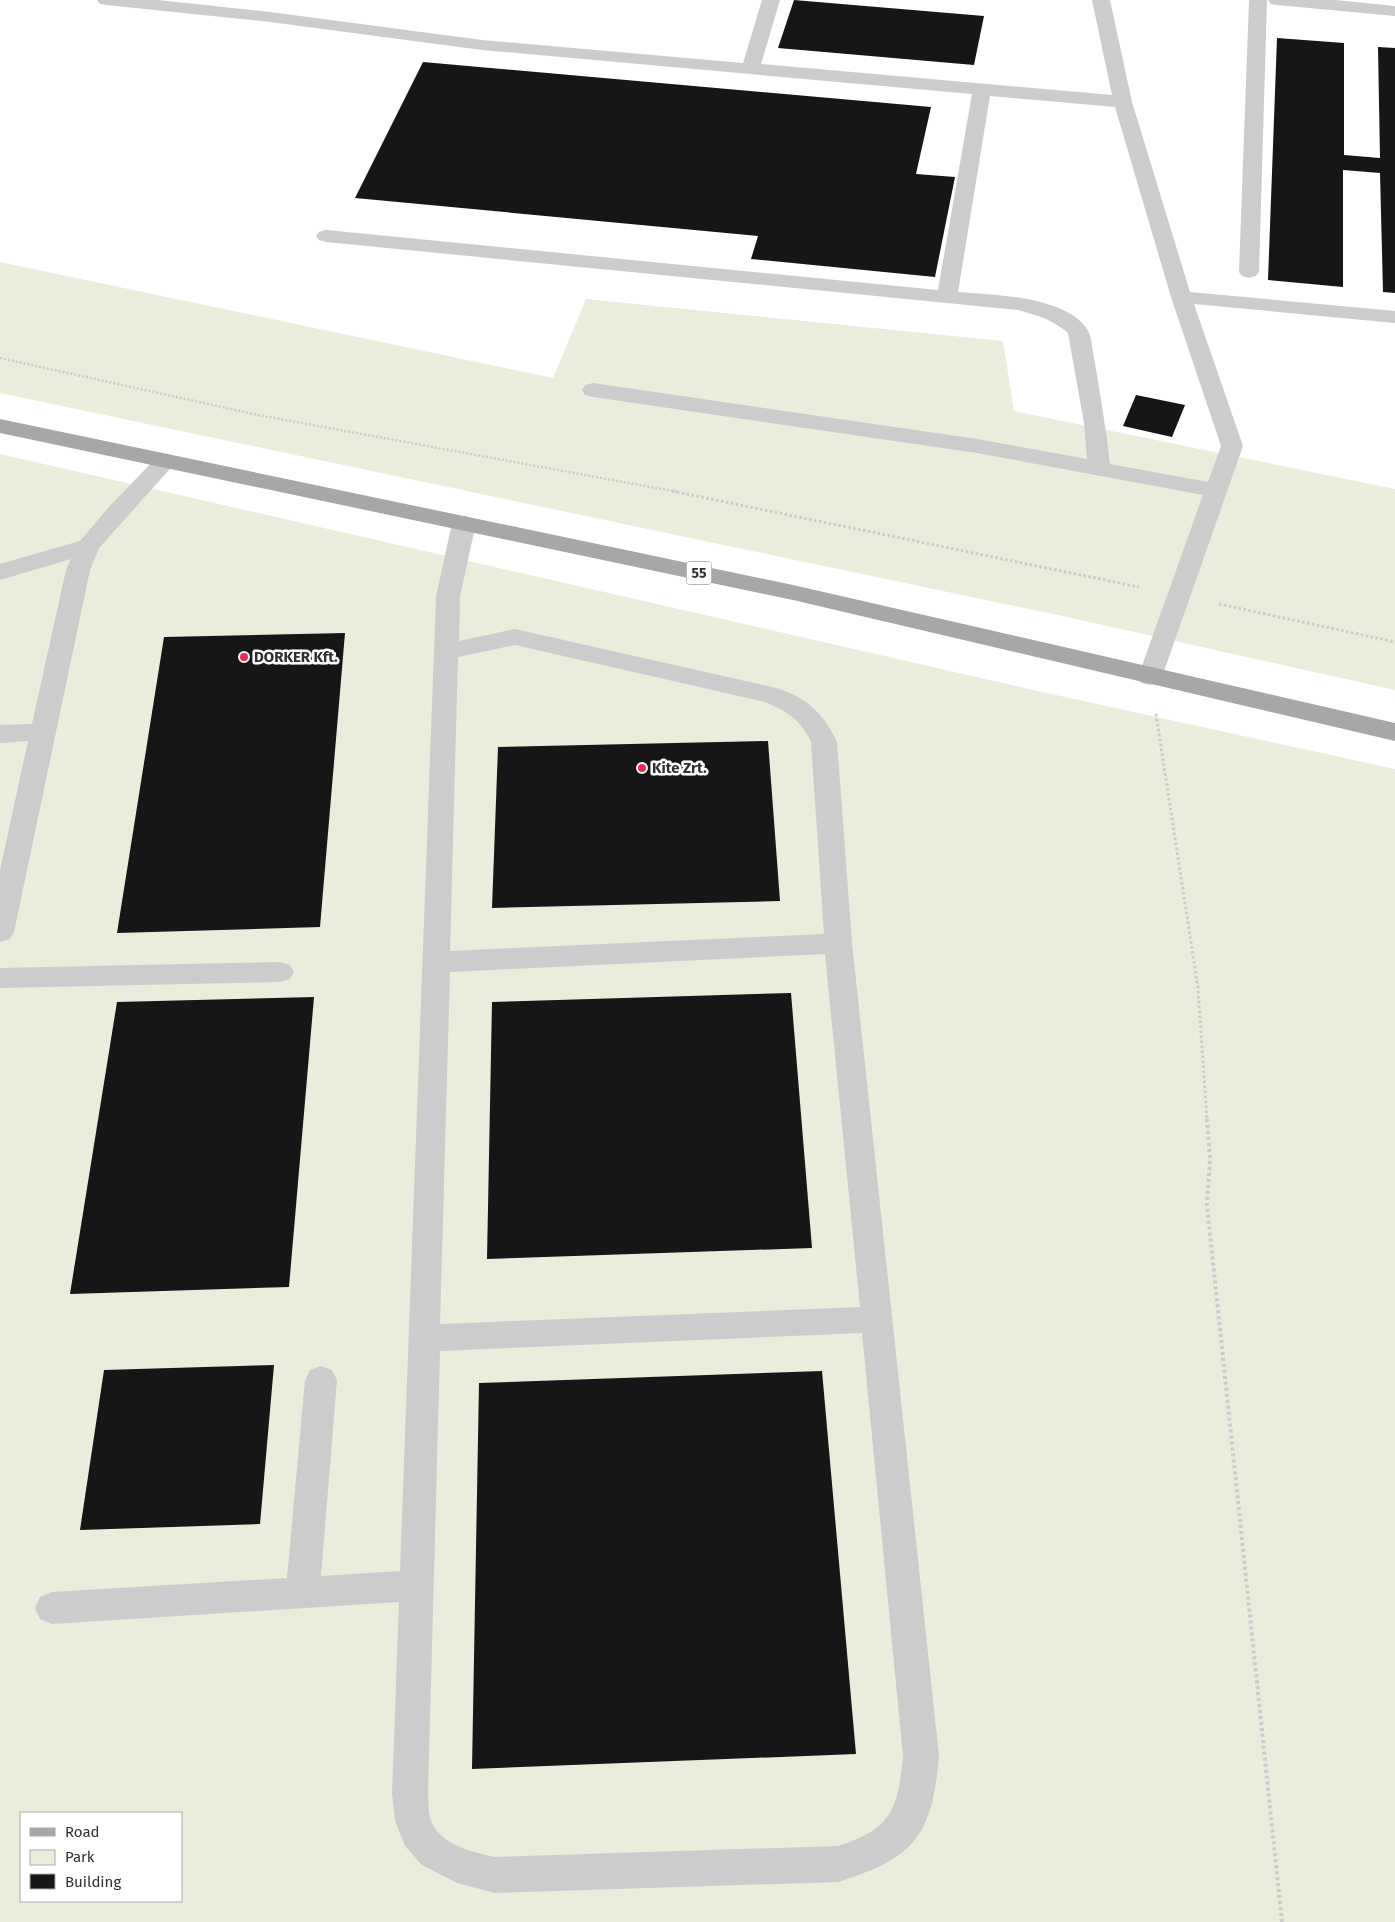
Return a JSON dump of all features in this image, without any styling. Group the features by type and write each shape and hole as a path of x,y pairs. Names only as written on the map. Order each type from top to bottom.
{"main road":[{"name":"55","path":"0,426 905,618 1150,677 1395,732"}],"lane":[{"path":"106,0 270,17 482,45 1123,102"},
{"path":"270,17 280,0"},
{"path":"750,69 771,0"},
{"path":"1102,0 1123,102 1181,297 1232,446 1150,677"},
{"path":"1249,272 1258,0"},
{"path":"1277,0 1395,11"},
{"path":"948,297 982,90"},
{"path":"326,236 1018,304 1044,310 1066,320 1078,331 1095,423 1100,468"},
{"path":"1181,297 1395,317"},
{"path":"593,390 977,446 1216,490"},
{"path":"0,932 78,570 88,546 116,513 166,461"},
{"path":"446,652 515,637 772,695 804,711 819,728 824,742 838,943 875,1320 922,1756 919,1786 913,1812 899,1831 882,1847 863,1857 838,1864 495,1875 470,1870 449,1862 432,1851 420,1837 412,1820 410,1794 425,1338 436,962 446,652 448,597 464,523"},
{"path":"0,572 88,546"},
{"path":"0,734 43,732"},
{"path":"436,962 838,943"},
{"path":"0,978 280,972"},
{"path":"425,1338 875,1320"},
{"path":"303,1592 321,1380"},
{"path":"52,1608 417,1585"}],"path":[{"path":"0,358 258,415 619,480 1179,595 1395,642"},
{"path":"1150,677 1198,988 1210,1158 1207,1205 1282,1922"}],"green space":[{"path":"0,262 553,378 586,299 1003,341 1014,411 1395,489 1395,690 1067,617 0,393"},
{"path":"0,454 1042,692 1395,769 1395,1922 0,1922"}],"building":[{"path":"794,0 984,16 974,65 778,48"},
{"path":"1277,38 1344,43 1344,155 1380,158 1378,47 1395,48 1395,293 1383,292 1380,173 1343,170 1343,287 1268,280"},
{"path":"423,62 931,107 916,174 955,177 935,277 751,259 758,236 355,198"},
{"path":"1136,395 1185,405 1172,437 1123,426"},
{"path":"345,633 320,927 117,933 164,637"},
{"path":"768,741 780,901 492,908 498,747"},
{"path":"791,993 812,1248 487,1259 492,1002"},
{"path":"314,997 289,1287 70,1294 117,1002"},
{"path":"274,1365 260,1524 80,1530 104,1370"},
{"path":"822,1371 856,1754 472,1769 479,1383"}],"place":[{"name":"DORKER Kft.","path":"244,657"},
{"name":"Kite Zrt.","path":"642,768"}]}
